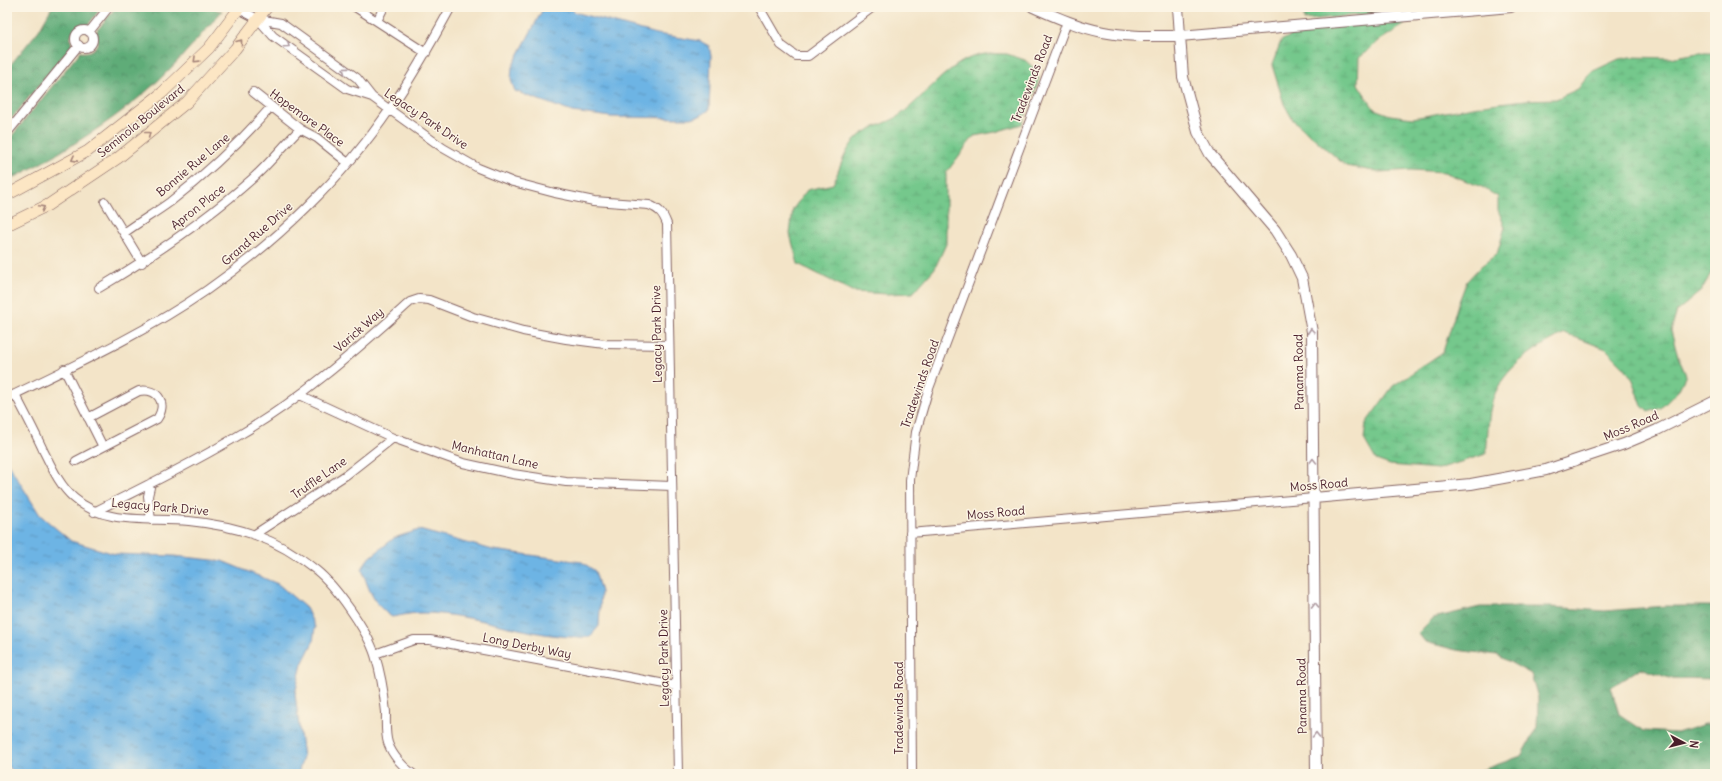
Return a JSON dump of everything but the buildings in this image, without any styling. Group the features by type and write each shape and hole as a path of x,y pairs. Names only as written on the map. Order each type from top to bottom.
{"main road":[{"name":"Seminola Boulevard","path":"7,226 48,205 118,158 188,102 235,49 267,7"},
{"name":"Seminola Boulevard","path":"7,195 88,152 162,93 209,48 238,8"}],"street":[{"path":"90,32 110,7"},
{"path":"355,7 426,53"},
{"path":"377,21 384,7"},
{"name":"Grand Rue Drive","path":"7,398 160,319 207,290 246,261 289,224 348,163 390,110 426,53 451,7"},
{"path":"759,7 781,45 796,56 808,56 874,7"},
{"path":"1033,7 1067,22 1087,28 1133,36 1180,36 1511,7"},
{"name":"Panama Road","path":"1178,7 1183,77 1198,132 1210,154 1274,230 1291,254 1302,278 1312,332 1316,774"},
{"name":"Legacy Park Drive","path":"238,8 258,19 281,23 357,78 372,98"},
{"name":"Legacy Park Drive","path":"258,19 273,36 347,89 372,98 443,148 478,168 513,182 555,193 594,201 649,205 657,208 664,214 667,224 678,774"},
{"name":"Tradewinds Road","path":"912,774 910,480 918,420 1067,22"},
{"path":"84,30 90,32 93,36 91,44 84,47 79,45 76,40 78,32 84,30"},
{"path":"7,133 79,45"},
{"name":"Hopemore Place","path":"253,92 300,129 317,138 348,163"},
{"name":"Bonnie Rue Lane","path":"124,233 169,202 208,171 240,142 272,107"},
{"name":"Apron Place","path":"99,288 142,263 222,204 253,178 300,129"},
{"path":"105,202 142,263"},
{"name":"Varick Way","path":"94,512 242,434 300,395 360,346 410,302 419,299 429,300 473,316 530,332 605,344 669,345"},
{"path":"64,369 103,447"},
{"path":"76,461 157,419 161,413 160,399 154,392 147,390 139,391 88,418"},
{"name":"Legacy Park Drive","path":"15,394 59,480 73,498 94,512 117,518 187,521 214,524 255,534 290,551 317,571 338,593 357,621 375,654 382,680 388,743 396,757 406,769 413,774"},
{"name":"Manhattan Lane","path":"300,395 393,438 463,463 513,474 566,482 672,486"},
{"name":"Moss Road","path":"910,533 1471,484 1546,470 1624,444 1657,430 1715,401"},
{"name":"Truffle Lane","path":"255,534 346,475 393,438"},
{"path":"151,483 148,496 151,520"},
{"name":"Long Derby Way","path":"375,654 414,640 430,640 676,686"}],"green space":[{"path":"52,7 102,7 87,26 76,28 71,37 72,45 7,124 7,69 39,30"},
{"path":"116,7 213,7 222,11 176,63 152,86 114,117 74,144 53,156 11,179 7,178 7,142 80,52 92,50 95,47 98,40 96,32"},
{"path":"1300,7 1415,7 1412,10 1304,20 1304,12"},
{"path":"1404,21 1404,25 1380,40 1359,58 1358,84 1374,109 1390,115 1413,118 1490,104 1526,100 1556,99 1578,89 1591,72 1619,59 1630,57 1670,58 1698,53 1715,53 1715,266 1701,291 1677,311 1671,331 1678,357 1686,375 1678,391 1661,408 1648,412 1642,406 1633,380 1625,368 1606,349 1564,333 1542,345 1522,360 1505,377 1498,387 1491,404 1486,454 1438,469 1390,465 1376,460 1364,439 1366,423 1393,386 1443,352 1467,281 1481,266 1497,254 1505,227 1498,210 1498,197 1482,187 1444,172 1411,170 1379,172 1346,166 1293,120 1284,104 1272,65 1281,41 1301,30"},
{"path":"1007,54 1025,60 1036,70 1039,80 1022,124 995,132 974,136 946,173 946,244 935,268 913,293 887,294 854,292 798,264 790,234 793,209 807,190 833,184 849,148 857,138 866,131 900,115 947,72 957,65 979,55"},
{"path":"1665,606 1715,606 1715,679 1669,678 1641,668 1611,687 1619,714 1644,731 1677,733 1705,724 1715,724 1715,774 1471,774 1521,756 1537,727 1538,698 1531,674 1497,655 1456,650 1425,642 1418,633 1433,618 1480,607 1551,607 1605,611"}],"water":[{"path":"544,7 571,7 574,12 657,34 700,41 709,46 711,56 709,110 700,116 690,118 611,117 572,112 515,91 511,80 512,67"},
{"path":"7,462 40,515 71,541 115,554 174,556 222,561 278,584 306,608 315,627 313,642 302,664 295,694 303,757 298,774 16,774 7,765"},
{"path":"419,530 493,550 582,562 595,571 601,592 599,626 590,637 568,637 440,614 416,613 392,617 381,608 372,596 362,569 367,560 394,538"}]}
